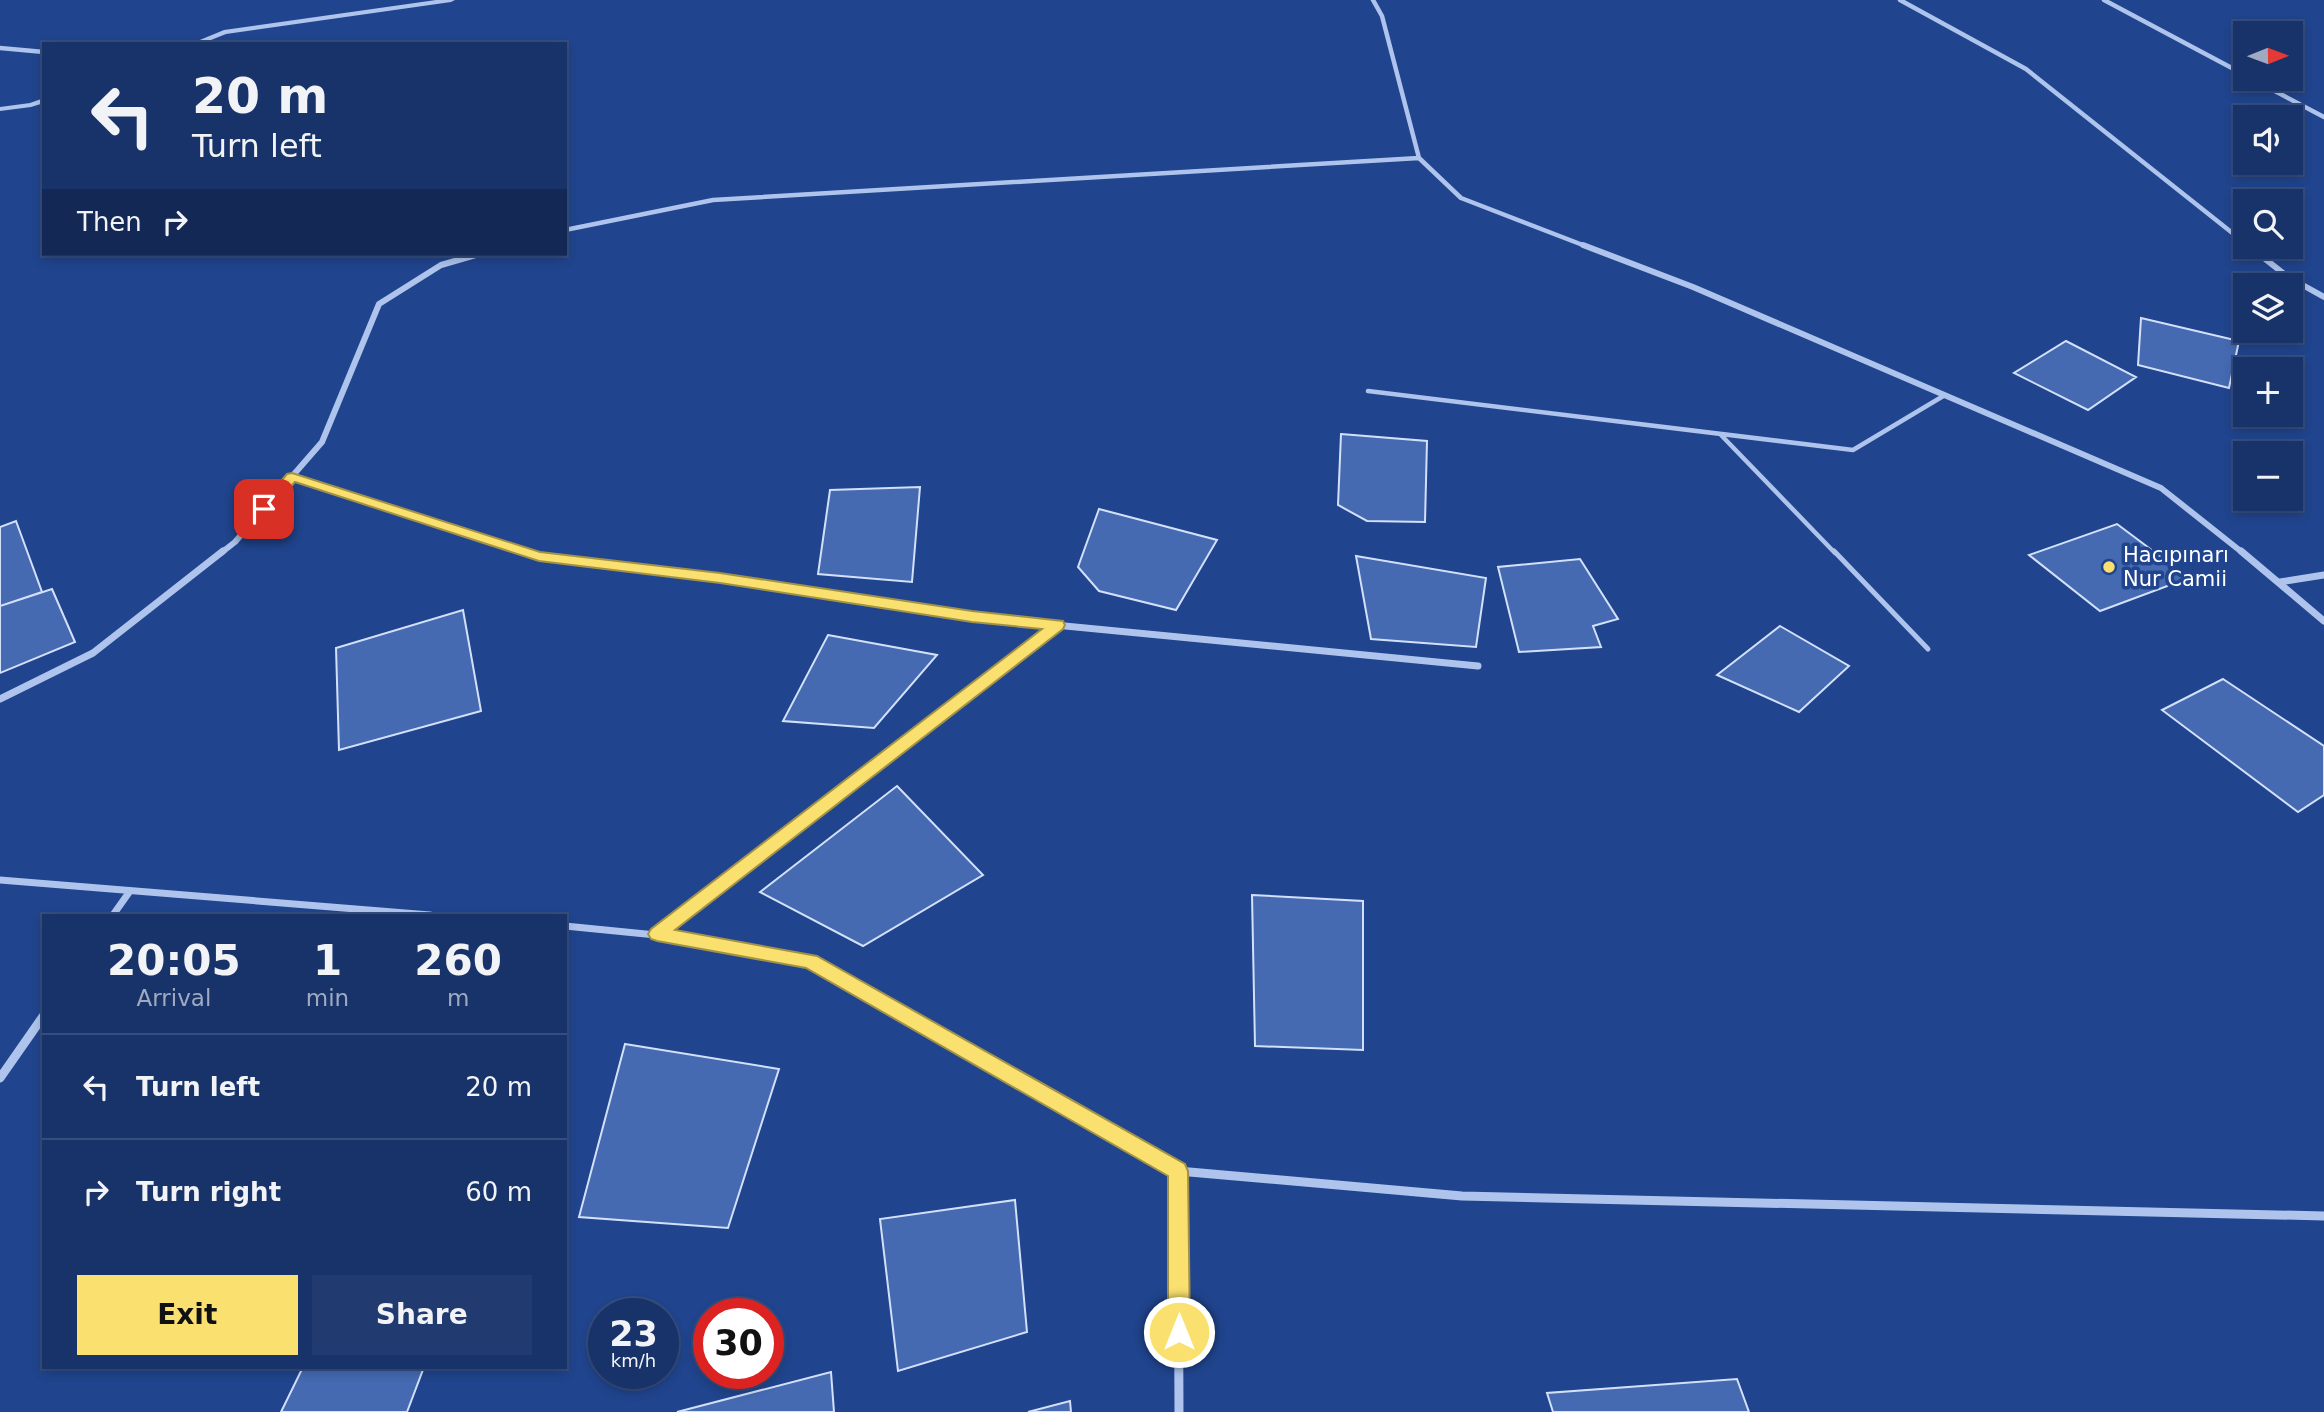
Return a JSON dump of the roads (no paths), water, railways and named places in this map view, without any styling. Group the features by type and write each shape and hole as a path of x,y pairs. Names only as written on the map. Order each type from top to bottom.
{"street":[{"path":"199,42 224,32 451,0"},
{"path":"1373,0 1382,16 1419,158 1461,198 1693,287 2161,488 2280,582 2324,621"},
{"path":"1900,0 2026,69 2233,233"},
{"path":"2104,0 2233,69"},
{"path":"0,48 42,52"},
{"path":"2275,91 2324,117"},
{"path":"0,109 42,101"},
{"path":"567,230 713,200 1419,158"},
{"path":"0,699 93,653 235,541 322,442 379,304 442,265 473,256"},
{"path":"2265,259 2288,277 2324,296"},
{"path":"292,477 539,556 720,578 972,617 1479,666"},
{"path":"2280,582 2324,575"},
{"path":"657,934 1057,625"},
{"path":"0,880 418,914"},
{"path":"114,914 130,891"},
{"path":"567,926 657,934 810,961 1178,1171 1462,1196 2324,1216"},
{"path":"0,1078 42,1018"},
{"path":"1178,1171 1179,1412"}],"lane":[{"path":"1368,391 1853,450 1945,395"},
{"path":"1721,435 1928,649"}],"place":[{"name":"Hacıpınarı Nur Camii","path":"2109,567"}]}
